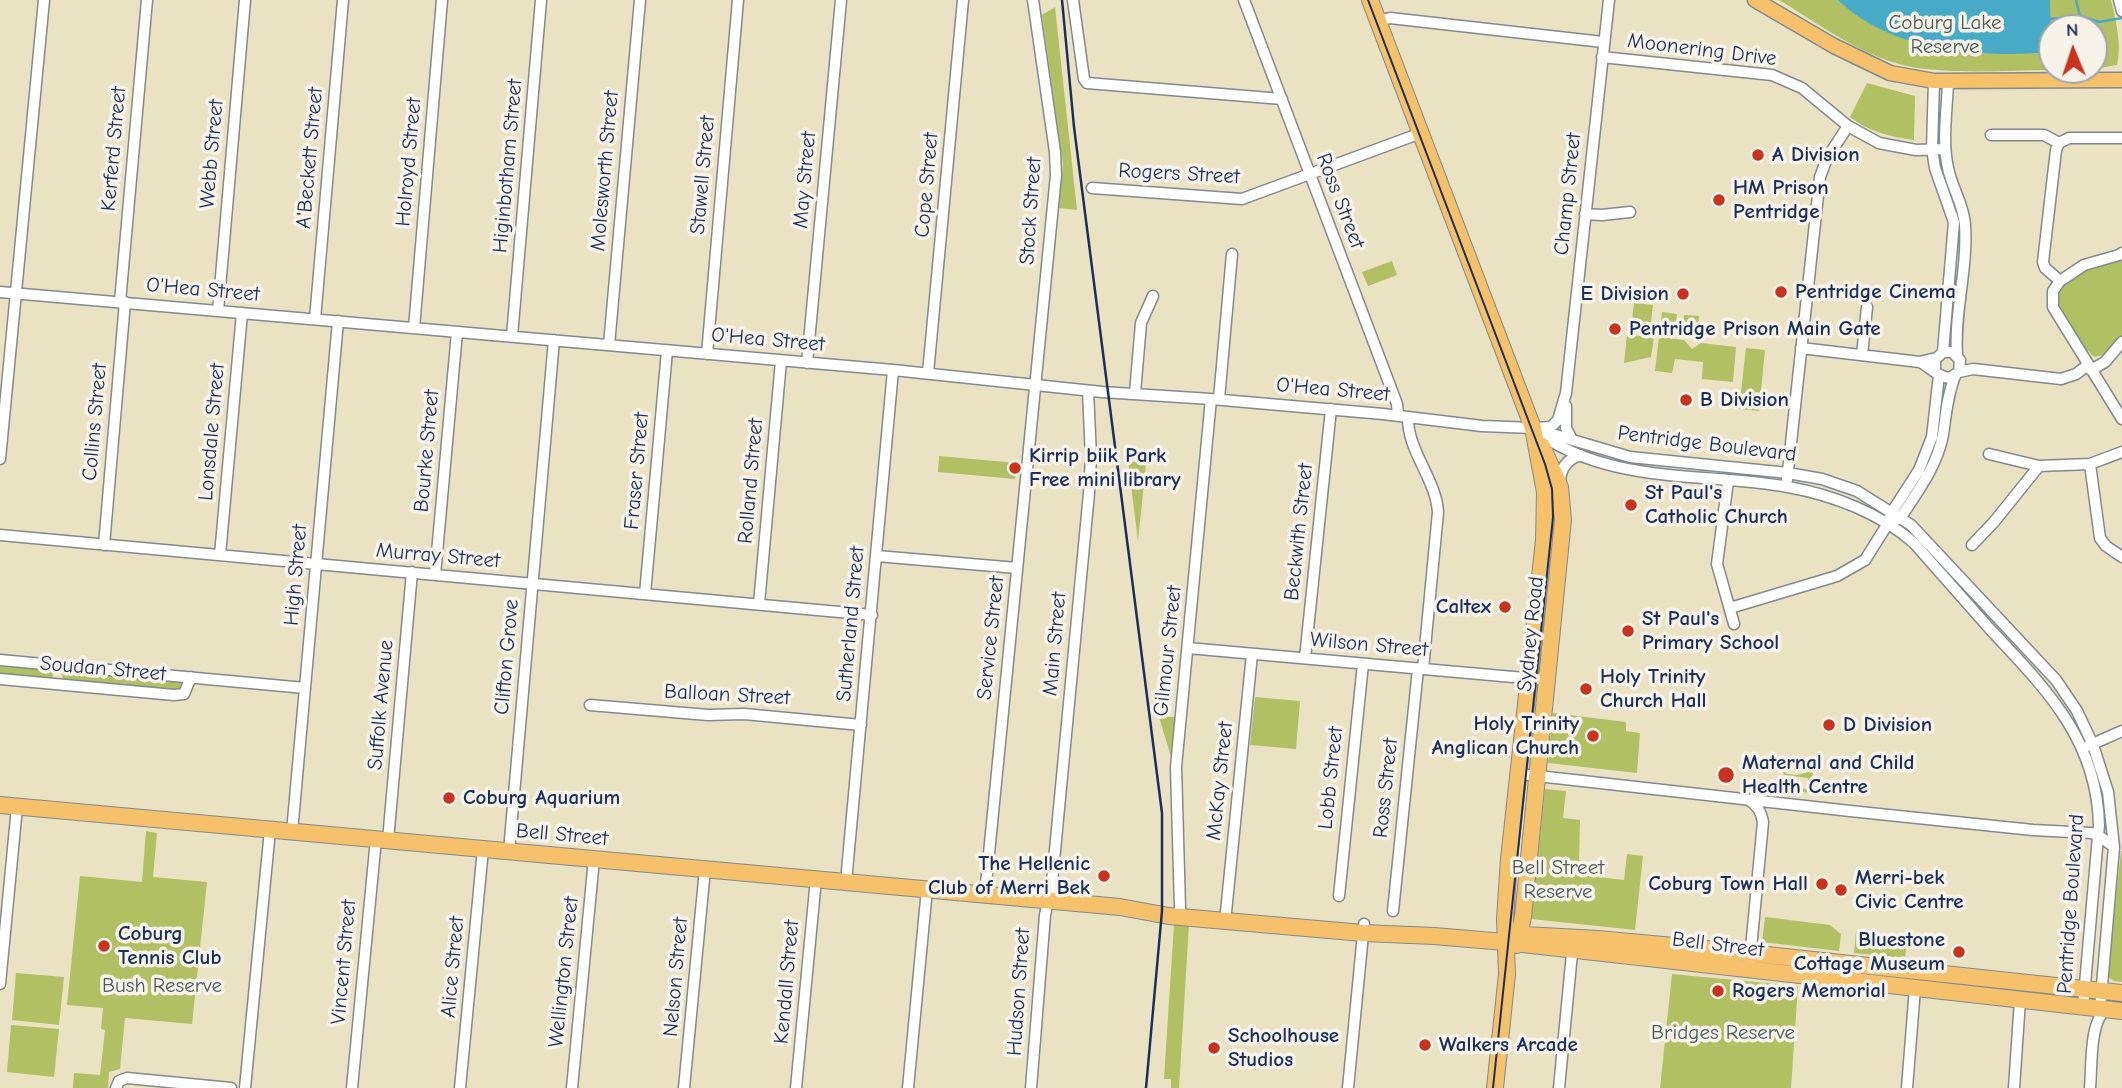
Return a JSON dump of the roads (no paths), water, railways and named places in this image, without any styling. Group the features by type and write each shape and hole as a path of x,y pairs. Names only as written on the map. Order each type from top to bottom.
{"highway":[{"name":"Sydney Road","path":"1370,0 1532,428 1542,471 1546,509 1509,859 1512,939"},
{"name":"Sydney Road","path":"1495,1088 1507,974 1538,775 1563,520 1560,487 1548,456 1532,428"},
{"name":"Bell Street","path":"0,805 985,894 1120,907 1169,916 1475,939 1573,943 1672,953 1751,953 2122,993"},
{"name":"Bell Street","path":"1120,907 1143,904 1363,929"},
{"name":"Bell Street","path":"1672,953 1749,970 2100,1008"}],"main road":[{"path":"1755,0 1834,46 1890,73 1941,81 2116,80"}],"street":[{"path":"0,459 44,0"},
{"name":"Kerferd Street","path":"122,302 147,0"},
{"name":"Webb Street","path":"218,311 245,0"},
{"name":"A'Beckett Street","path":"315,319 343,0"},
{"name":"Holroyd Street","path":"414,328 442,0"},
{"name":"Higinbotham Street","path":"512,336 541,0"},
{"name":"Molesworth Street","path":"609,345 640,0"},
{"name":"Stawell Street","path":"707,354 738,0"},
{"name":"May Street","path":"807,363 841,0"},
{"name":"Cope Street","path":"928,373 963,0"},
{"name":"Stock Street","path":"1033,0 1056,164 1035,385"},
{"path":"1073,0 1085,81 1282,99"},
{"name":"Ross Street","path":"1244,0 1308,174 1434,495 1438,512 1392,911"},
{"name":"Champ Street","path":"1571,438 1566,430 1566,393 1609,0"},
{"path":"2119,0 2122,11"},
{"path":"1378,21 1390,18 1603,42"},
{"name":"Moonering Drive","path":"1602,57 1772,75 1802,88 1848,127 1879,143 1908,149 1945,149"},
{"path":"2116,80 2122,70"},
{"path":"1730,608 1853,569 1865,560 1887,525 1930,474 1942,437 1948,392 1957,374 1959,358 1956,337 1966,245 1961,203 1951,183 1945,149 1941,81"},
{"path":"1896,514 1919,470 1932,437 1954,222 1938,178 1932,149 1941,81"},
{"path":"1786,486 1820,177 1827,158 1848,127"},
{"name":"Rogers Street","path":"1092,188 1237,200 1421,133"},
{"path":"1991,135 2044,135 2059,144"},
{"path":"2060,281 2045,268 2043,262 2056,150 2059,144 2069,138 2122,138"},
{"path":"1585,214 1630,212"},
{"path":"2122,253 2084,265 2060,281 2053,291 2053,307 2122,419"},
{"name":"Gilmour Street","path":"1180,908 1176,767 1232,254"},
{"name":"O'Hea Street","path":"0,292 928,373 1088,391 1215,399 1482,426 1532,428"},
{"path":"1135,393 1141,323 1153,296"},
{"name":"Collins Street","path":"104,545 122,302"},
{"path":"1862,355 1867,307"},
{"name":"Lonsdale Street","path":"220,555 242,313"},
{"name":"High Street","path":"292,832 338,321"},
{"name":"Bourke Street","path":"435,575 457,332"},
{"name":"Clifton Grove","path":"509,851 554,340"},
{"path":"1938,364 1945,378 1973,369 2061,379 2105,362 2122,342"},
{"path":"1801,348 1938,364 1952,352 1973,369"},
{"name":"Fraser Street","path":"645,594 667,351"},
{"name":"Rolland Street","path":"759,604 781,361"},
{"name":"Sutherland Street","path":"846,882 893,370"},
{"name":"Service Street","path":"985,894 1035,385"},
{"name":"Main Street","path":"1048,900 1052,882 1089,493 1091,457 1088,391"},
{"name":"Champ Street","path":"1532,428 1554,425 1560,416 1566,393"},
{"name":"Beckwith Street","path":"1305,658 1331,410"},
{"name":"Pentridge Boulevard","path":"1532,428 1630,457 1822,479 1857,491 1911,525 2056,680 2108,792 2118,833 2093,989 2100,1008"},
{"name":"Pentridge Boulevard","path":"1532,428 1553,443 1623,468 1786,486 1818,493 1851,505 1902,533 1914,543 2072,715"},
{"path":"1989,454 2039,467 2090,464 2122,452"},
{"path":"1560,487 1559,479 1564,466 1569,460 1581,455"},
{"path":"2090,464 2100,538 2106,546 2122,557"},
{"path":"1972,545 2039,467"},
{"path":"1728,481 1717,564 1734,624"},
{"name":"Murray Street","path":"0,535 872,615"},
{"path":"877,556 1017,568"},
{"name":"Suffolk Avenue","path":"382,840 412,572"},
{"path":"1973,610 1983,602"},
{"name":"Wilson Street","path":"1188,648 1547,680"},
{"name":"McKay Street","path":"1226,912 1252,654"},
{"name":"Soudan Street","path":"0,660 304,688"},
{"name":"Lobb Street","path":"1339,895 1363,664"},
{"name":"Soudan Street","path":"0,679 174,695 184,694 191,677"},
{"name":"Balloan Street","path":"590,705 708,715 744,714 861,725"},
{"path":"2087,747 2122,731"},
{"name":"Pentridge Boulevard","path":"2087,747 2097,795 2093,989 2100,1008"},
{"path":"1520,774 2034,830 2071,831 2098,835 2117,849"},
{"path":"1749,800 1761,812 1763,822 1749,970"},
{"path":"1763,822 1769,811 1784,804"},
{"path":"0,984 17,807"},
{"path":"245,1088 270,830"},
{"name":"Vincent Street","path":"352,1088 382,840"},
{"name":"Alice Street","path":"460,1088 483,849"},
{"name":"Wellington Street","path":"572,1088 594,859"},
{"name":"Nelson Street","path":"684,1088 705,869"},
{"name":"Kendall Street","path":"796,1088 816,880"},
{"path":"908,1088 927,889"},
{"name":"Hudson Street","path":"1031,1088 1048,900"},
{"path":"1348,1088 1363,929"},
{"path":"1559,1088 1573,943"},
{"path":"1907,1088 1915,988"},
{"path":"2014,1088 2020,1000"},
{"path":"2090,1088 2095,1027 2100,1008"},
{"path":"116,1088 118,1082 127,1078 231,1088"}],"water":[{"path":"1838,0 2050,0 2050,14 2038,14 2038,53 1996,54 1938,48 1884,31 1859,17"}],"waterway":[{"path":"2076,0 2080,14"},
{"path":"2108,20 2122,18"}],"tram line":[{"path":"1368,0 1545,464 1552,489 1553,517 1493,1088"}],"railway":[{"path":"1062,0 1074,127 1162,813 1162,911 1146,1088"}],"place":[{"name":"A Division","path":"1758,155"},
{"name":"HM Prison Pentridge","path":"1719,200"},
{"name":"Pentridge Cinema","path":"1781,292"},
{"name":"E Division","path":"1683,294"},
{"name":"Pentridge Prison Main Gate","path":"1615,329"},
{"name":"B Division","path":"1686,400"},
{"name":"Kirrip biik Park Free mini library","path":"1015,468"},
{"name":"St Paul's Catholic Church","path":"1631,505"},
{"name":"Caltex","path":"1505,607"},
{"name":"St Paul's Primary School","path":"1628,631"},
{"name":"Holy Trinity Church Hall","path":"1586,689"},
{"name":"D Division","path":"1829,725"},
{"name":"Holy Trinity Anglican Church","path":"1593,736"},
{"name":"Maternal and Child Health Centre","path":"1726,775"},
{"name":"Coburg Aquarium","path":"449,798"},
{"name":"The Hellenic Club of Merri Bek","path":"1104,876"},
{"name":"Coburg Town Hall","path":"1822,884"},
{"name":"Merri-bek Civic Centre","path":"1841,890"},
{"name":"Coburg Tennis Club","path":"104,946"},
{"name":"Bluestone Cottage Museum","path":"1959,952"},
{"name":"Rogers Memorial","path":"1718,991"},
{"name":"Walkers Arcade","path":"1425,1045"},
{"name":"Schoolhouse Studios","path":"1214,1048"}],"park label":[{"name":"Coburg Lake Reserve","path":"1945,35"},
{"name":"Bell Street Reserve","path":"1558,880"},
{"name":"Bush Reserve","path":"162,986"},
{"name":"Bridges Reserve","path":"1723,1033"}]}
